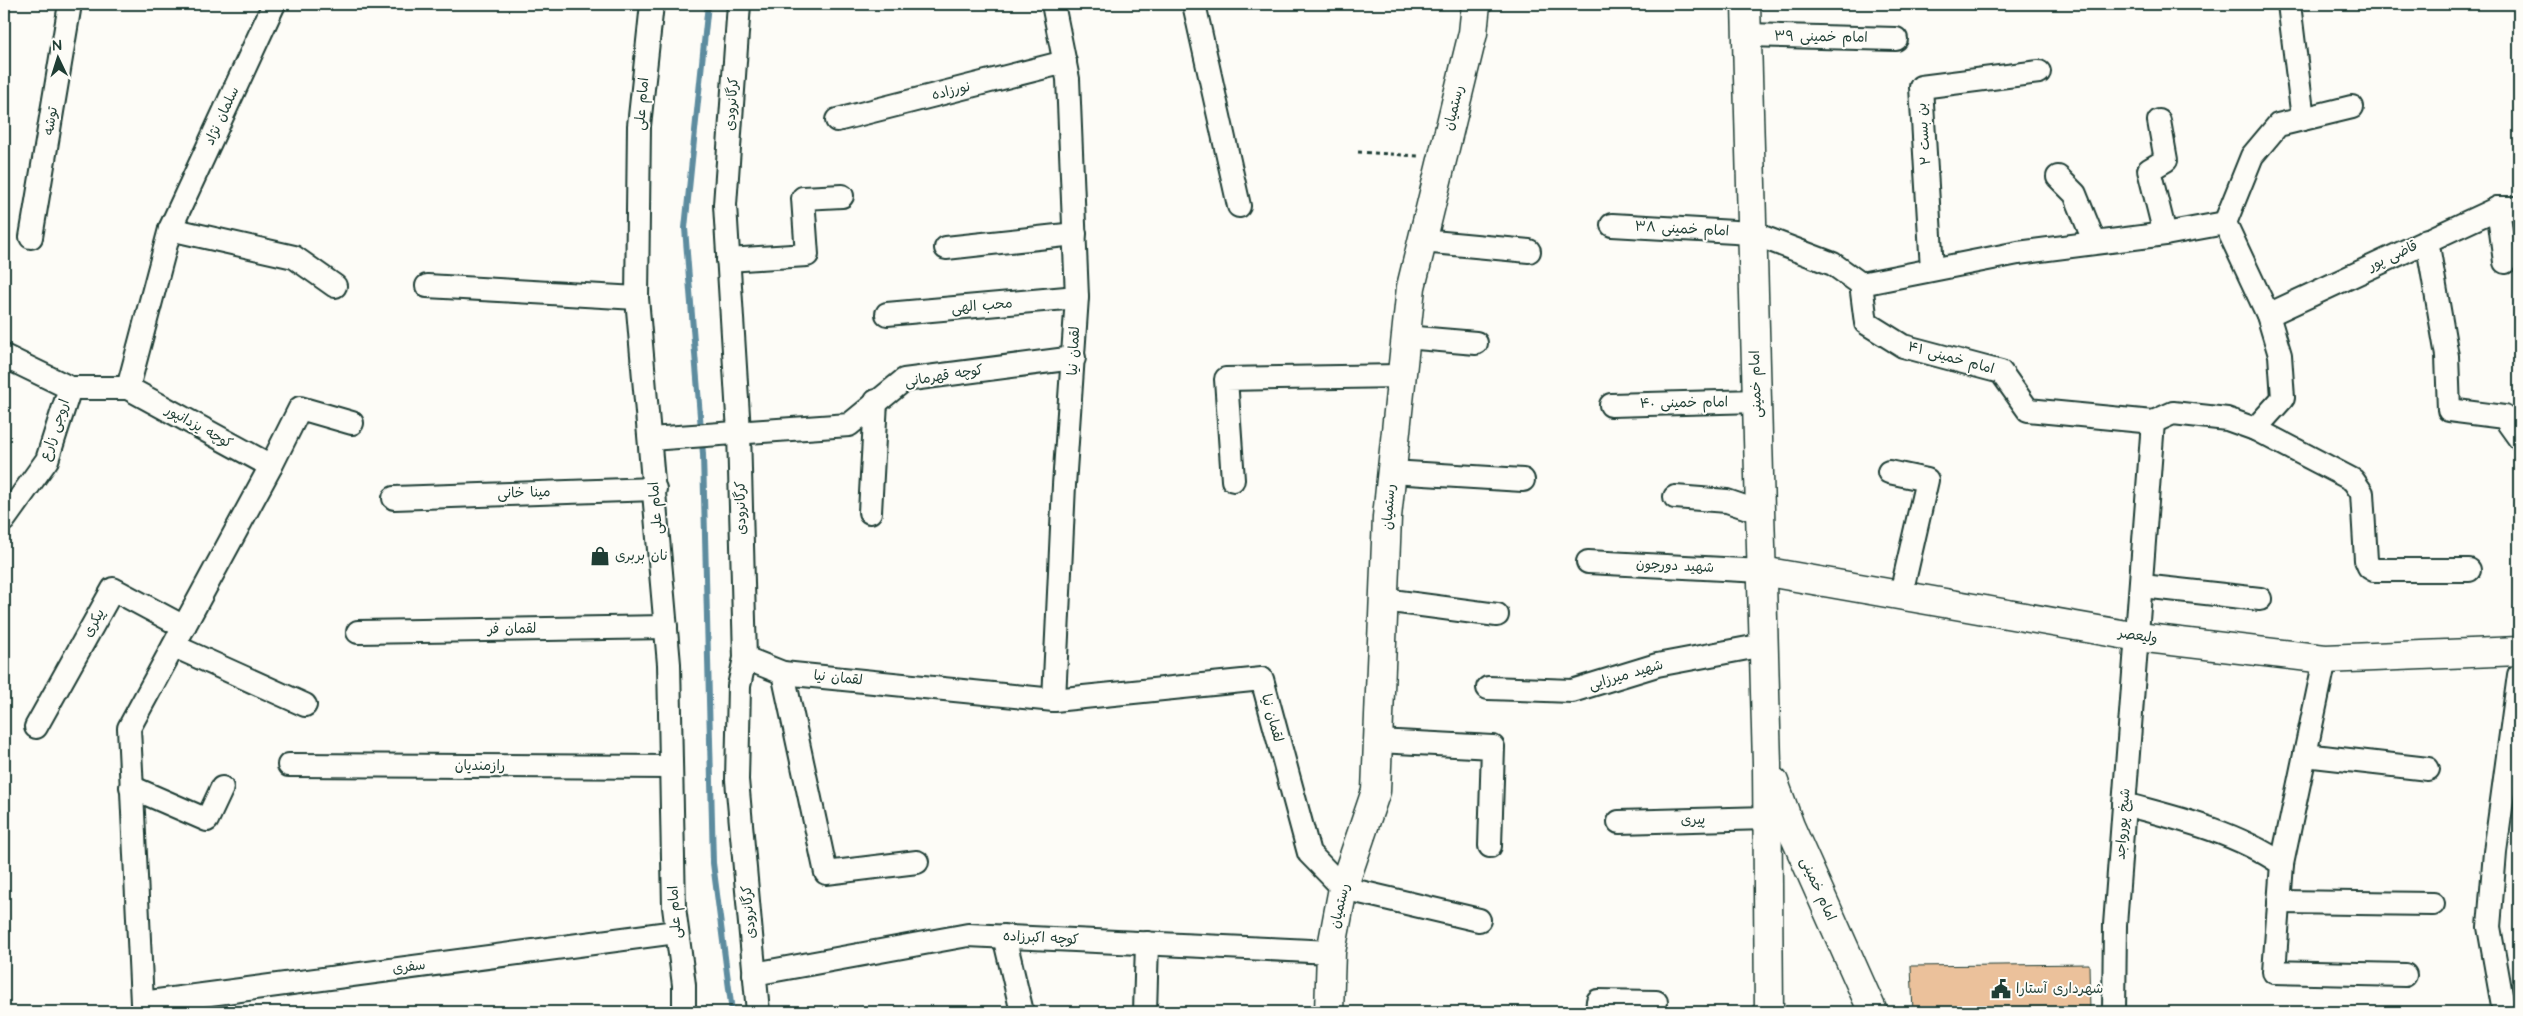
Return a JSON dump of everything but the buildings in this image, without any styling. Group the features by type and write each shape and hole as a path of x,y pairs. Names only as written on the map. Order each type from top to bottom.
{"street":[{"name":"توشه","path":"32,237 70,4"},
{"name":"سلمان نژاد","path":"128,388 170,229 274,4"},
{"name":"امام علی","path":"652,4 639,126 637,298 669,664 676,932 684,985 684,1012"},
{"name":"کرگانرودی","path":"739,4 724,205 739,432 745,658 739,686 737,780 758,1012"},
{"name":"لقمان نیا","path":"1053,4 1068,79 1077,297 1064,486 1054,700"},
{"path":"1194,4 1239,206"},
{"name":"رستمیان","path":"1329,1012 1331,952 1343,888 1376,791 1384,600 1392,472 1400,376 1411,288 1473,33 1476,4"},
{"name":"امام خمینی","path":"1746,4 1767,764 1769,1012"},
{"path":"2289,4 2303,119"},
{"name":"امام خمینی ۳۹","path":"1746,35 1896,39"},
{"name":"نورزاده","path":"837,120 1065,62"},
{"name":"بن بست ۲","path":"1932,270 1921,88 2039,72"},
{"path":"2255,429 2283,398 2280,355 2268,314 2225,223 2252,156 2278,125 2352,107"},
{"path":"2159,121 2166,160 2149,170 2165,234"},
{"path":"2058,176 2075,194 2094,242"},
{"path":"728,260 807,255 802,198 842,196"},
{"path":"2505,262 2509,208"},
{"name":"قاضی پور","path":"2268,314 2427,240 2509,208"},
{"path":"1752,233 1834,264 1861,284 2018,253 2165,234 2225,223"},
{"name":"امام خمینی ۳۸","path":"1612,225 1752,233"},
{"path":"170,229 294,257 335,286"},
{"path":"946,248 1075,234"},
{"path":"2427,240 2447,356 2448,410 2504,417 2519,438"},
{"path":"1422,241 1529,251"},
{"name":"امام خمینی ۴۱","path":"1861,284 1866,323 1903,346 2001,372 2028,410 2153,422"},
{"path":"427,286 637,298"},
{"name":"محب الهی","path":"887,314 1077,297"},
{"path":"1405,337 1476,343"},
{"path":"4,356 70,388 128,388"},
{"name":"کوچه قهرمانی","path":"650,439 849,425 904,380 1074,358"},
{"path":"1232,480 1226,379 1400,376"},
{"name":"اروجی زارع","path":"4,520 47,460 70,388"},
{"name":"کوچه یزدانپور","path":"128,388 272,466"},
{"path":"870,512 876,401"},
{"name":"امام خمینی ۴۰","path":"1611,405 1757,401"},
{"path":"222,788 208,820 131,787 129,728 272,466 300,408 352,423"},
{"path":"2153,422 2173,413 2227,419 2255,429 2353,480 2362,493 2368,567 2374,570 2470,570"},
{"name":"شیخ پورواجد","path":"2114,1012 2115,925 2153,422"},
{"path":"1392,472 1523,480"},
{"path":"1889,472 1927,480 1901,594"},
{"name":"مینا خانی","path":"394,498 654,489"},
{"path":"1675,497 1727,501 1760,512"},
{"name":"شهید دورجون","path":"1588,562 1762,571"},
{"name":"ولیعصر","path":"1762,571 2138,637 2325,659 2519,650"},
{"path":"2142,586 2260,600"},
{"name":"پیکری","path":"36,728 112,589 184,627"},
{"path":"1384,600 1496,616"},
{"name":"لقمان فر","path":"358,632 666,627"},
{"name":"شهید میرزایی","path":"1488,688 1572,692 1658,665 1764,645"},
{"path":"174,646 305,705"},
{"name":"لقمان نیا","path":"745,658 783,673 1054,700 1262,679 1309,853 1343,888"},
{"path":"2325,659 2282,864 2274,972 2405,975"},
{"path":"783,673 826,873 917,862"},
{"path":"2504,1012 2489,927 2495,852 2519,675"},
{"path":"1378,741 1493,747 1490,846"},
{"path":"2305,755 2428,770"},
{"name":"رازمندیان","path":"289,764 671,767"},
{"name":"امام خمینی","path":"1767,764 1790,826 1873,1012"},
{"name":"سفری","path":"131,787 142,1003 676,932"},
{"path":"2124,804 2220,833 2269,855 2282,864"},
{"name":"پیری","path":"1619,822 1768,818"},
{"path":"1343,888 1479,920"},
{"path":"2280,902 2433,904"},
{"name":"کوچه اکبرزاده","path":"754,974 968,935 1331,952"},
{"path":"1004,936 1022,1012"},
{"path":"1145,1012 1147,943"},
{"path":"1597,1012 1598,1001 1656,1002"}],"path":[{"path":"1358,152 1442,157"}],"waterway":[{"path":"708,4 685,228 703,454 713,863 732,1012"}],"place":[{"name":"نان بربری","path":"600,556"},
{"name":"شهرداری آستارا","path":"2001,989"}]}
